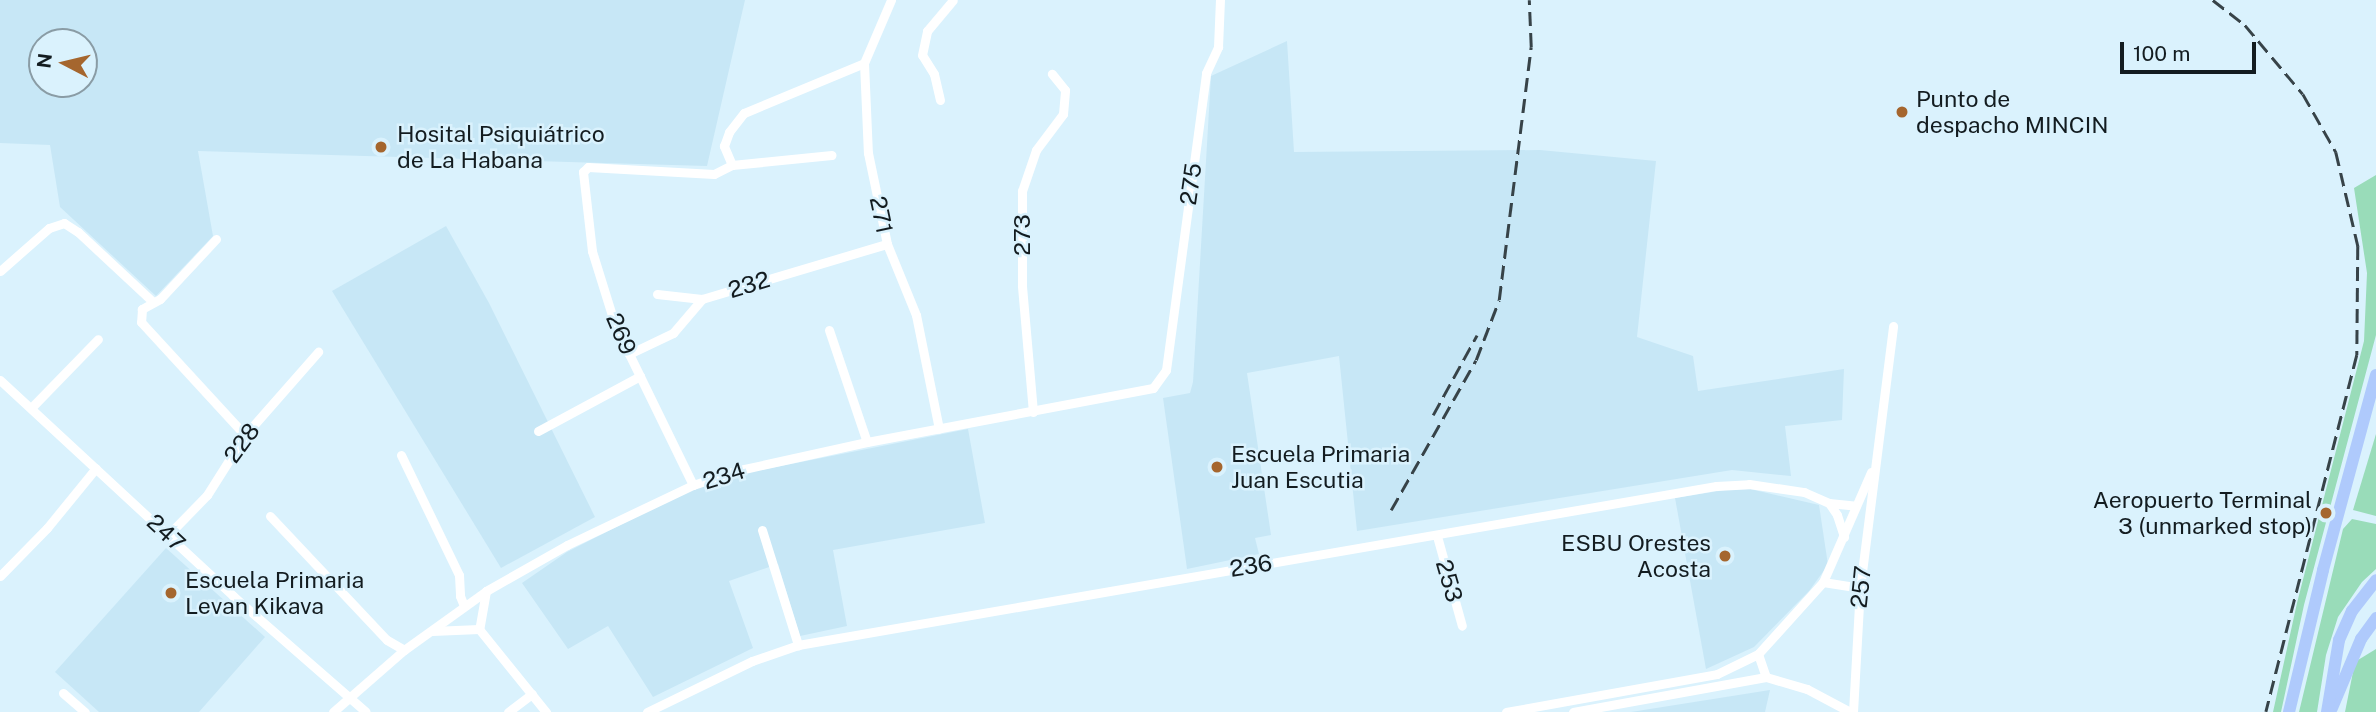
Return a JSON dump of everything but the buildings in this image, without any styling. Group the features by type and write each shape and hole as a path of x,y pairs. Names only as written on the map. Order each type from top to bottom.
{"main road":[{"path":"2289,712 2319,583 2376,375"},
{"path":"2329,712 2339,640 2359,599 2376,580"},
{"path":"2329,712 2361,639 2376,618"}],"street":[{"name":"271","path":"891,0 864,64 868,153 887,244 916,315 939,429"},
{"path":"940,100 934,74 922,55 927,31 953,0"},
{"name":"275","path":"1166,370 1206,72 1218,47 1220,0"},
{"path":"832,155 732,164 724,146 729,132 744,113 864,64"},
{"name":"273","path":"1033,412 1022,285 1022,191 1036,150 1063,114 1065,90 1052,74"},
{"name":"269","path":"693,485 615,325 592,251 583,172 588,167 713,174 732,164"},
{"path":"0,271 57,224 70,225 153,302"},
{"path":"216,239 160,299 142,309 140,316 145,329 244,435"},
{"name":"232","path":"629,354 673,333 702,299 887,244"},
{"path":"657,294 702,299"},
{"name":"257","path":"1852,712 1860,588 1893,326"},
{"path":"829,330 867,442"},
{"path":"31,408 98,339"},
{"name":"228","path":"168,535 207,495 244,435 318,352"},
{"name":"234","path":"333,712 348,696 404,650 486,592 567,545 693,485 735,471 867,442 1153,388 1166,370"},
{"path":"538,431 640,376"},
{"name":"247","path":"0,380 366,712"},
{"path":"401,455 459,575 460,596 464,606"},
{"name":"257","path":"1758,654 1823,582 1876,462"},
{"path":"0,576 47,528 96,468"},
{"name":"236","path":"647,712 752,661 798,645 1437,536 1549,513 1716,486 1775,486 1804,492 1829,503 1856,506"},
{"path":"1829,503 1837,515 1844,537"},
{"path":"270,516 387,640 404,650"},
{"path":"762,530 798,645"},
{"name":"253","path":"1437,536 1462,626"},
{"path":"1823,582 1860,588"},
{"path":"479,629 486,592"},
{"path":"431,631 479,629"},
{"path":"479,629 546,712"},
{"path":"1506,712 1717,674 1758,654 1766,677"},
{"path":"1573,712 1766,677 1807,689 1852,712"},
{"path":"63,693 85,712"},
{"path":"508,712 533,694"}],"shaded area":[{"name":"Hosital Psiquiátrico de La Habana","path":"0,0 745,0 707,166 198,151 213,236 156,296 60,207 50,145 0,143"},
{"path":"1287,41 1294,152 1540,150 1656,161 1637,337 1693,356 1698,391 1844,369 1842,420 1785,426 1791,476 1732,470 1357,531 1339,356 1247,373 1271,535 1255,538 1259,554 1187,569 1163,398 1190,393 1193,382 1211,76"},
{"path":"446,226 489,303 595,517 501,568 332,291"},
{"path":"968,429 985,523 833,550 847,626 800,636 778,564 729,581 753,648 653,697 608,626 568,649 522,583 567,552 695,487 735,475"},
{"name":"ESBU Orestes Acosta","path":"1750,489 1819,505 1828,565 1809,591 1754,647 1706,669 1675,498"},
{"name":"Escuela Primaria Levan Kikava","path":"166,548 265,637 199,712 99,712 55,672"},
{"path":"1770,690 1765,712 1631,712"}],"green space":[{"path":"2376,175 2376,335 2304,605 2281,712 2273,712 2297,603 2364,341 2367,273 2354,188"},
{"path":"2376,434 2376,516 2353,510"},
{"path":"2352,519 2376,524 2376,569 2362,582 2338,617 2326,655 2317,712 2299,712 2343,529"},
{"path":"2376,649 2376,712 2345,712 2354,667 2358,660"}],"railway":[{"path":"1391,510 1476,360 1499,300 1531,47 1529,0"},
{"path":"2213,0 2245,25 2303,94 2336,152 2358,246 2357,355 2266,712"},
{"path":"1433,415 1477,335"}],"place":[{"name":"Punto de despacho MINCIN","path":"1902,112"},
{"name":"Hosital Psiquiátrico de La Habana","path":"381,147"},
{"name":"Escuela Primaria Juan Escutia","path":"1217,467"},
{"name":"Aeropuerto Terminal 3 (unmarked stop)","path":"2326,513"},
{"name":"ESBU Orestes Acosta","path":"1725,556"},
{"name":"Escuela Primaria Levan Kikava","path":"171,593"}]}
